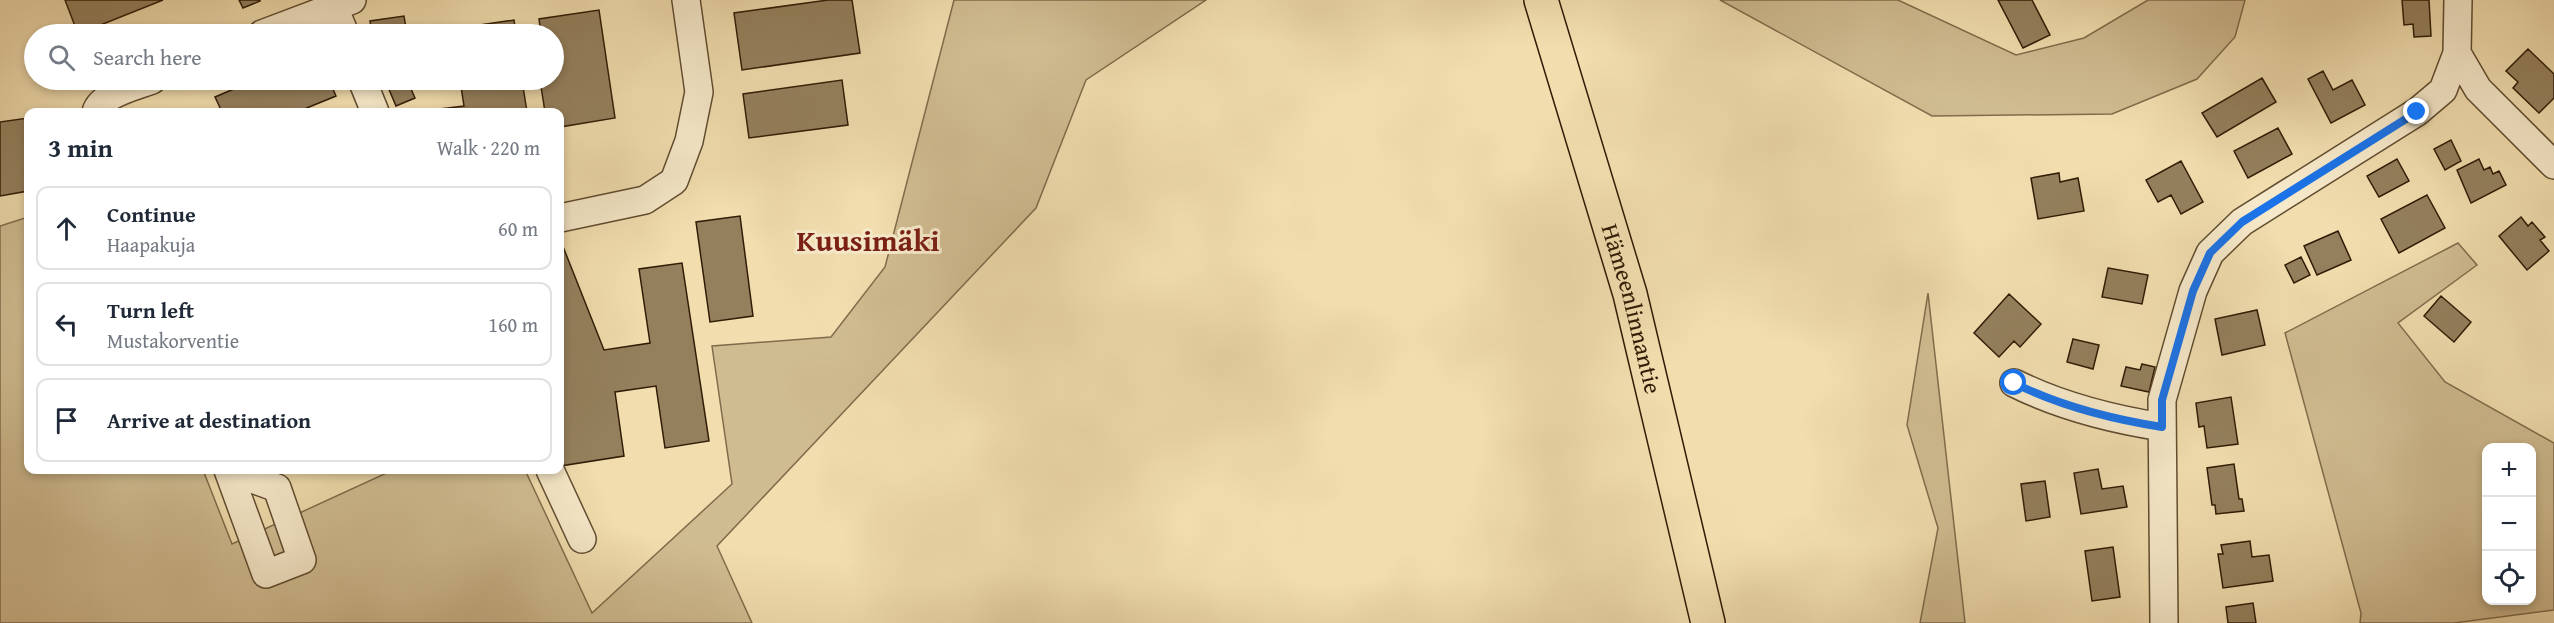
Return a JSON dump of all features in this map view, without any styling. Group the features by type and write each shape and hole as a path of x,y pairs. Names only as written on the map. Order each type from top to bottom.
{"main road":[{"name":"Hämeenlinnantie","path":"1541,0 1629,294 1708,623"}],"street":[{"path":"564,217 645,200 674,181 689,141 699,92 686,0"},
{"path":"2164,623 2162,400 2193,291 2210,253 2242,222 2417,112 2443,90 2457,53 2458,0"},
{"path":"288,24 343,3 344,24"},
{"path":"2457,53 2478,89 2554,165"},
{"path":"97,108 109,97 127,90"},
{"path":"366,90 373,108"},
{"path":"2014,383 2047,399 2129,422 2162,427"},
{"path":"552,474 582,539"}],"shaded area":[{"path":"954,0 1206,0 1086,80 1036,208 717,546 752,623 0,623 0,226 24,218 24,474 205,474 232,544 384,474 527,474 592,613 732,484 712,346 831,337 885,267"},
{"path":"1720,0 1898,0 2016,55 2084,38 2148,0 2245,0 2235,37 2197,79 2112,114 1932,116"},
{"path":"2458,243 2477,265 2398,323 2445,382 2554,443 2554,610 2454,623 2360,623 2361,613 2285,333"},
{"path":"1928,293 1965,623 1920,623 1938,528 1907,425"}],"building":[{"path":"65,0 163,0 103,24 74,24"},
{"path":"239,0 260,0 260,1 243,8"},
{"path":"828,0 852,0 860,53 742,70 734,13"},
{"path":"1998,0 2032,0 2050,35 2023,48"},
{"path":"2402,0 2429,0 2431,36 2414,37 2413,24 2404,25"},
{"path":"599,10 615,118 564,126 564,108 544,108 542,90 564,90 564,24 540,24 539,19"},
{"path":"404,16 405,24 370,24 370,21"},
{"path":"514,20 515,24 487,24"},
{"path":"2528,49 2554,74 2554,98 2539,113 2513,88 2518,82 2506,71"},
{"path":"2323,71 2333,90 2352,80 2365,105 2331,123 2308,79"},
{"path":"2262,78 2276,102 2217,137 2202,113"},
{"path":"842,80 848,125 749,138 743,94"},
{"path":"231,90 333,90 336,96 307,108 220,108 215,97"},
{"path":"389,90 411,90 415,98 396,106"},
{"path":"462,90 524,90 526,108 448,108 464,106"},
{"path":"24,119 24,192 0,196 0,122"},
{"path":"2278,128 2292,154 2248,178 2234,151"},
{"path":"2451,140 2461,161 2445,170 2434,149"},
{"path":"2397,159 2409,181 2379,197 2367,176"},
{"path":"2479,159 2484,170 2490,167 2493,174 2499,171 2506,185 2471,203 2457,170"},
{"path":"2181,161 2203,202 2181,214 2171,195 2158,202 2146,180"},
{"path":"2059,173 2060,182 2078,178 2084,211 2038,219 2031,178"},
{"path":"2427,195 2445,228 2399,253 2381,219"},
{"path":"740,216 753,316 710,322 696,222"},
{"path":"2521,217 2528,226 2532,222 2545,237 2540,240 2549,251 2527,270 2499,236"},
{"path":"2338,231 2351,260 2317,275 2304,246"},
{"path":"564,249 604,350 650,343 639,269 682,263 709,441 665,448 656,386 615,392 624,456 564,465"},
{"path":"2301,257 2310,275 2294,283 2285,265"},
{"path":"2108,268 2148,275 2142,304 2102,297"},
{"path":"2009,294 2041,324 2020,347 2014,341 1999,357 1974,333"},
{"path":"2441,296 2471,322 2454,342 2424,316"},
{"path":"2257,310 2265,345 2222,355 2215,319"},
{"path":"2073,339 2099,345 2093,369 2067,362"},
{"path":"2142,364 2155,367 2149,392 2121,386 2126,367 2140,370"},
{"path":"2231,397 2238,444 2207,448 2204,426 2199,427 2196,403"},
{"path":"2234,464 2239,499 2242,499 2244,511 2216,514 2215,505 2212,505 2207,468"},
{"path":"2098,469 2102,489 2123,486 2127,507 2081,514 2074,473"},
{"path":"2045,481 2050,517 2026,521 2021,484"},
{"path":"2250,541 2252,557 2269,555 2273,581 2223,588 2218,554 2223,554 2221,545"},
{"path":"2113,547 2120,597 2092,601 2085,551"},
{"path":"2253,603 2256,623 2228,623 2226,607"}],"district":[{"name":"Kuusimäki","path":"868,241"}],"route":[{"path":"2014,383 2047,399 2129,422 2162,427 2162,400 2193,291 2210,253 2242,222 2417,112"}]}
